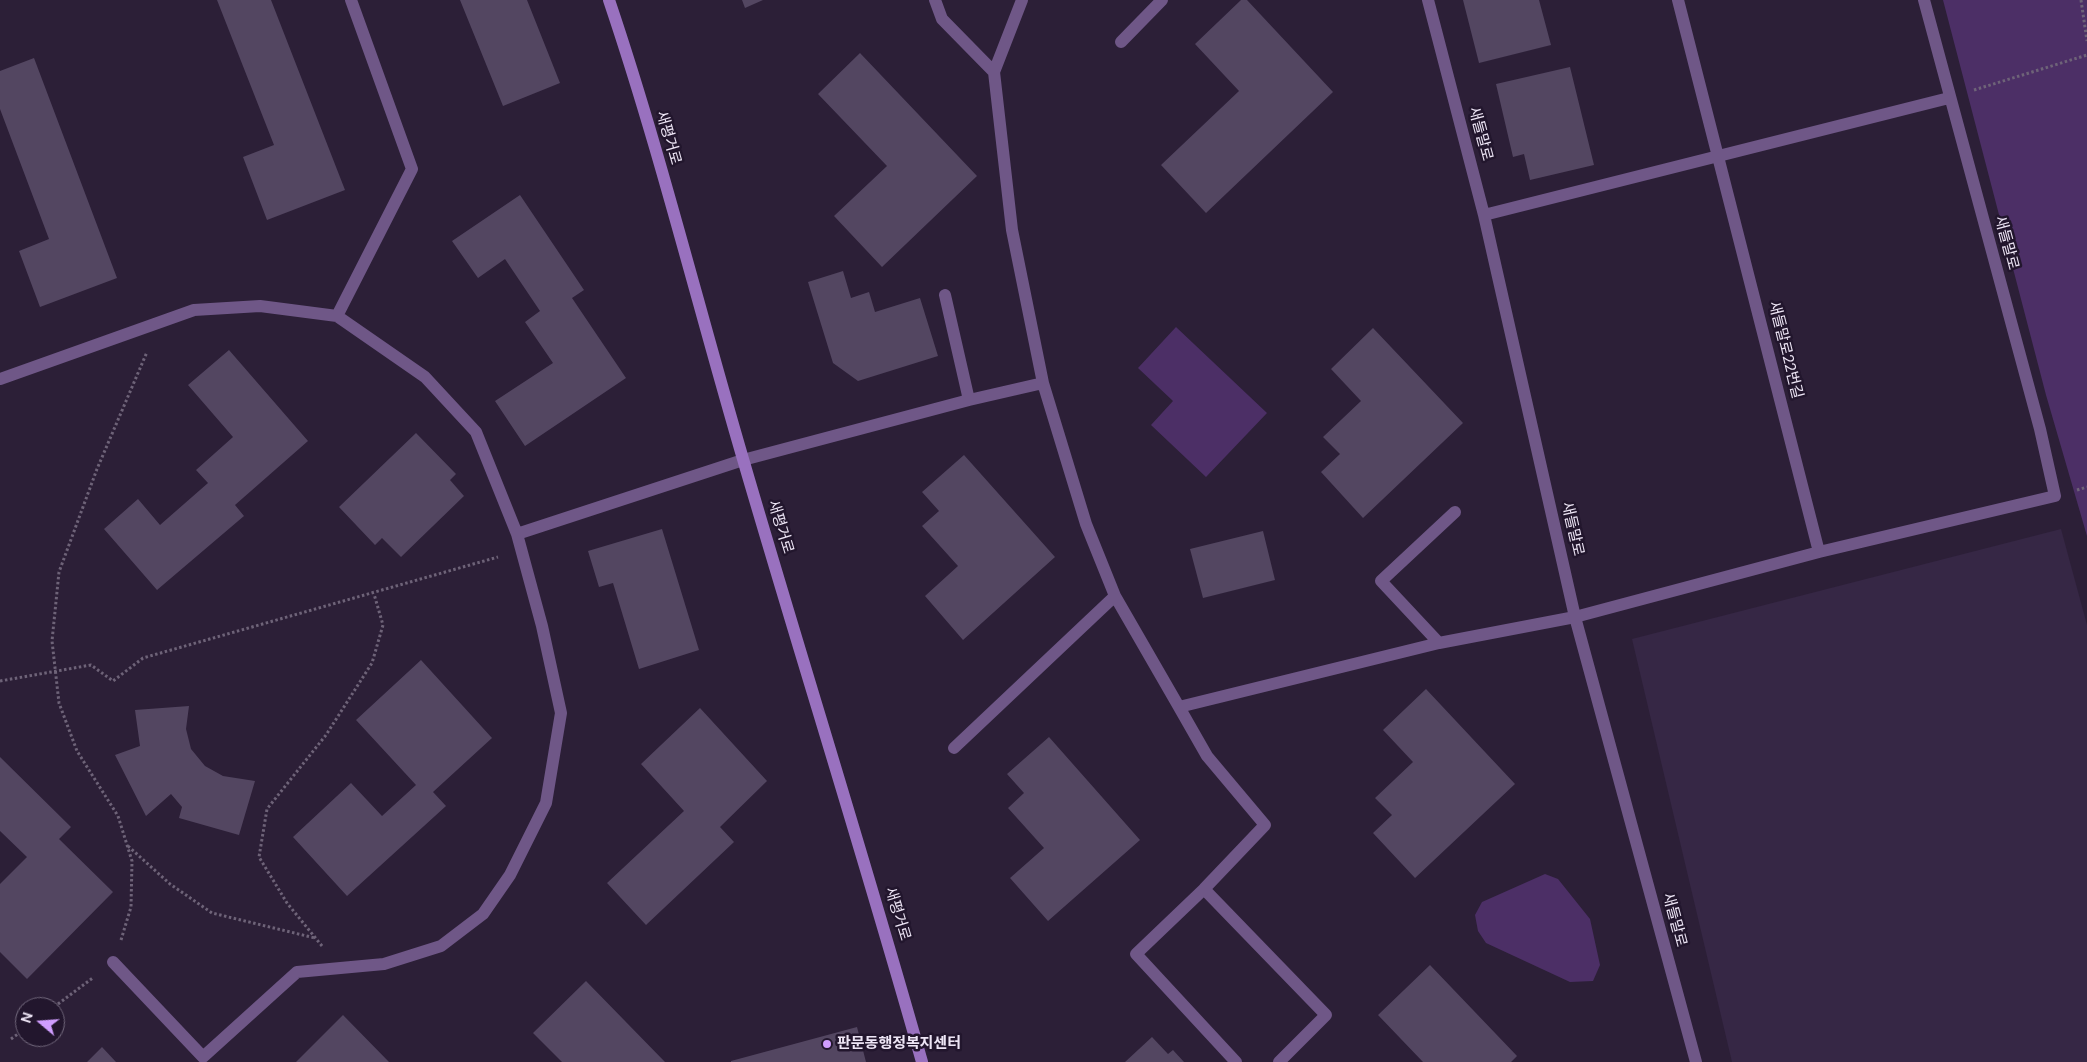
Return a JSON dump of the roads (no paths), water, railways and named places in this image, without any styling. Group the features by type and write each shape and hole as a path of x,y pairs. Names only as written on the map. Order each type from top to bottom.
{"street":[{"path":"337,316 412,169 351,0"},
{"name":"새평거로","path":"609,0 634,74 743,460 922,1062"},
{"path":"935,0 942,19 994,72"},
{"path":"1022,0 994,72 1012,230 1043,384 1086,524 1115,596 1207,756 1265,825 1204,889 1136,954 1236,1062"},
{"path":"1121,42 1162,0"},
{"name":"새들말로","path":"1428,0 1484,215 1575,617 1696,1062"},
{"name":"새들말로22번길","path":"1678,0 1819,552"},
{"name":"새들말로","path":"1819,552 2055,496 2040,429 1924,0"},
{"path":"1484,215 1949,98"},
{"path":"945,295 969,400"},
{"path":"0,379 194,310 260,306 337,316 425,377 476,432 517,534 542,626 561,713 546,803 510,875 483,914 442,946 384,964 297,972 203,1057 113,962"},
{"path":"517,534 743,460 969,400 1043,384"},
{"path":"1439,644 1381,581 1455,512"},
{"path":"1179,707 1439,644 1575,617 1819,552"},
{"path":"954,748 1115,596"},
{"path":"1204,889 1326,1015 1279,1062"}],"place":[{"name":"판문동행정복지센터","path":"827,1044"}]}
